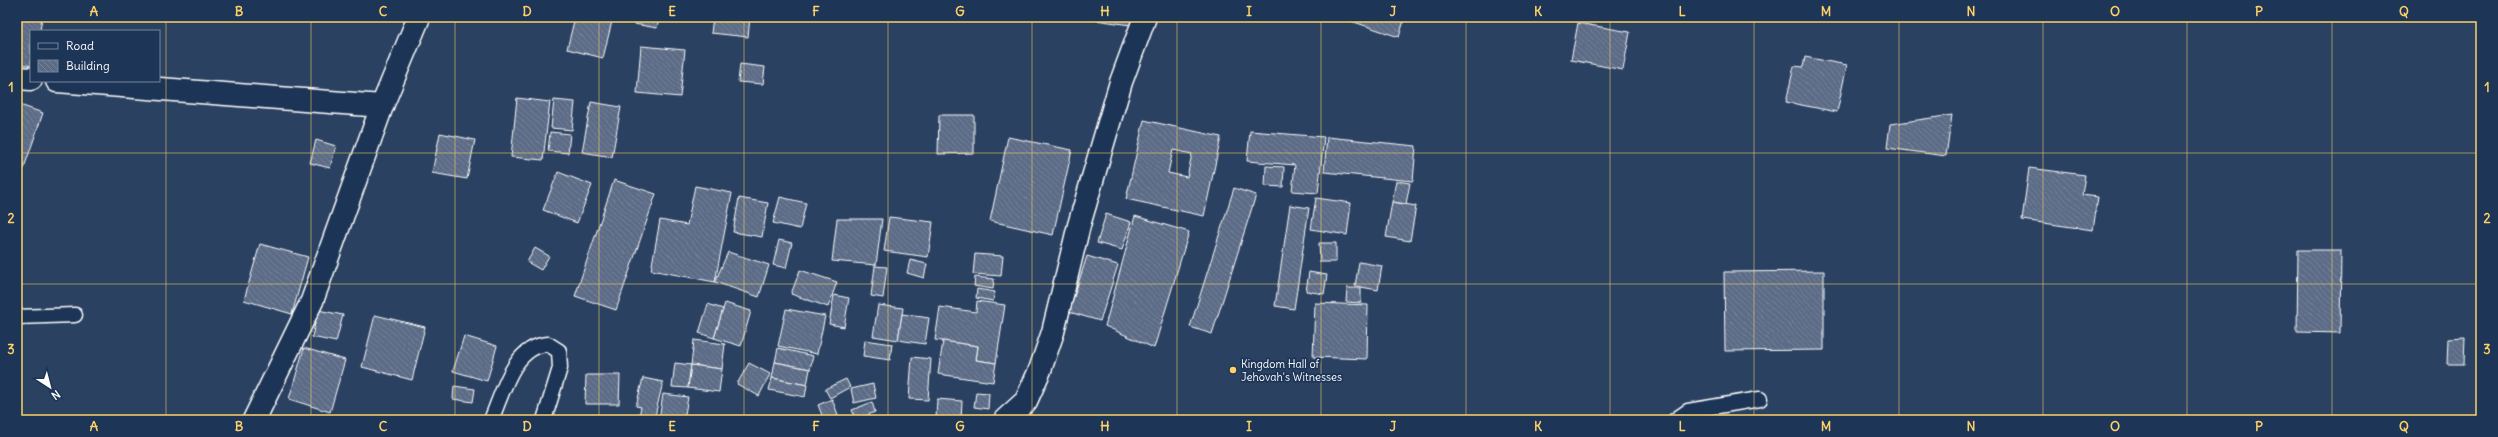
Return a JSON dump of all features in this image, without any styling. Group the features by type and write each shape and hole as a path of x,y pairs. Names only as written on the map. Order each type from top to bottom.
{"street":[{"path":"254,420 312,301 382,106 419,17"},
{"path":"1005,420 1026,401 1040,370 1053,332 1079,225 1119,89 1145,17"},
{"path":"17,78 30,79"},
{"path":"70,82 382,106"}],"lane":[{"path":"17,317 75,315"},
{"path":"491,420 516,363 531,348 548,344 559,351 560,368 544,420"},
{"path":"1675,420 1688,411 1760,399"}],"building":[{"path":"17,17 42,17 40,30 30,30 30,66 17,63"},
{"path":"575,17 613,17 603,58 567,49"},
{"path":"635,17 659,17 657,28 634,24"},
{"path":"713,17 750,17 748,37 711,33"},
{"path":"1075,17 1138,17 1137,26"},
{"path":"1339,17 1405,17 1399,37"},
{"path":"1578,23 1630,32 1623,70 1571,60"},
{"path":"641,46 685,50 680,97 637,93"},
{"path":"1805,57 1847,65 1837,112 1786,102 1794,66 1803,67"},
{"path":"740,64 765,67 763,84 738,82"},
{"path":"517,98 550,102 543,160 511,157"},
{"path":"554,100 575,102 572,130 551,128"},
{"path":"591,102 621,107 612,157 582,152"},
{"path":"17,104 43,113 18,185 17,185"},
{"path":"939,115 974,115 974,153 938,154"},
{"path":"1952,115 1946,156 1887,148 1890,124"},
{"path":"1144,120 1221,137 1204,216 1126,199","holes":["1173,150 1192,154 1187,177 1168,173"]},
{"path":"1250,131 1324,137 1318,193 1292,191 1295,165 1247,161"},
{"path":"550,132 570,134 568,153 548,151"},
{"path":"440,133 475,140 467,179 432,173"},
{"path":"1008,137 1072,150 1053,235 990,221"},
{"path":"1327,137 1416,146 1413,181 1324,172"},
{"path":"316,140 336,146 330,168 310,163"},
{"path":"1266,166 1284,167 1283,187 1265,186"},
{"path":"2029,168 2085,175 2082,195 2098,197 2093,230 2022,220"},
{"path":"558,172 592,185 577,223 543,210"},
{"path":"614,180 656,194 616,310 575,296"},
{"path":"1396,181 1410,183 1406,204 1392,202"},
{"path":"695,186 732,193 715,282 651,270 660,220 687,225"},
{"path":"1234,188 1256,195 1212,334 1190,327"},
{"path":"780,197 806,203 800,229 773,223"},
{"path":"739,198 768,203 762,237 733,232"},
{"path":"1316,198 1351,203 1347,235 1311,229"},
{"path":"1392,202 1416,206 1410,241 1386,237"},
{"path":"1290,205 1309,208 1294,309 1275,306"},
{"path":"1106,214 1131,222 1122,250 1097,243"},
{"path":"1135,216 1189,232 1154,348 1105,326"},
{"path":"889,217 933,222 928,257 884,251"},
{"path":"837,219 882,219 876,265 832,261"},
{"path":"779,240 792,243 786,268 773,265"},
{"path":"1319,243 1336,243 1336,262 1320,262"},
{"path":"260,244 308,257 292,314 244,300"},
{"path":"535,248 549,256 541,270 527,262"},
{"path":"2298,250 2341,250 2340,333 2297,332"},
{"path":"728,252 769,265 759,297 715,282"},
{"path":"975,254 1003,256 1001,276 973,274"},
{"path":"1087,256 1118,265 1100,321 1069,312"},
{"path":"910,260 927,264 924,278 907,273"},
{"path":"1359,262 1382,266 1378,290 1355,286"},
{"path":"875,266 887,267 883,298 871,296"},
{"path":"800,270 837,282 828,307 791,294"},
{"path":"1824,271 1824,350 1725,351 1724,272"},
{"path":"1309,272 1327,275 1324,294 1306,291"},
{"path":"975,277 994,279 993,289 974,286"},
{"path":"1347,288 1361,288 1361,303 1346,302"},
{"path":"977,289 995,292 993,301 976,298"},
{"path":"834,295 849,298 844,327 829,324"},
{"path":"977,301 1005,305 996,363 976,360 978,346 935,340 940,307 976,312"},
{"path":"725,303 751,311 741,346 714,338"},
{"path":"1315,303 1368,305 1367,359 1313,357"},
{"path":"708,304 723,309 714,338 699,333"},
{"path":"878,305 903,308 898,340 873,336"},
{"path":"786,309 825,316 817,354 778,346"},
{"path":"318,310 343,315 336,342 312,337"},
{"path":"902,314 929,318 925,344 898,340"},
{"path":"375,315 425,327 412,380 362,367"},
{"path":"464,336 497,346 487,381 453,371"},
{"path":"2465,337 2464,364 2447,364 2448,338"},
{"path":"694,340 725,344 722,369 691,365"},
{"path":"865,340 892,344 890,360 863,356"},
{"path":"943,341 978,346 976,360 996,363 993,382 938,374"},
{"path":"304,348 345,360 330,412 289,399"},
{"path":"778,348 813,356 810,369 775,362"},
{"path":"912,357 931,359 928,400 909,399"},
{"path":"775,362 810,369 807,385 772,378"},
{"path":"675,363 691,365 688,388 672,387"},
{"path":"749,363 770,374 759,396 737,384"},
{"path":"691,365 722,369 719,392 688,388"},
{"path":"586,375 620,375 619,404 585,404"},
{"path":"643,378 663,382 654,420 638,420 641,407 636,406"},
{"path":"772,378 807,385 805,397 769,390"},
{"path":"846,379 850,387 830,398 825,389"},
{"path":"873,384 876,398 854,403 851,389"},
{"path":"454,386 475,389 473,402 453,399"},
{"path":"976,392 989,393 988,409 974,407"},
{"path":"663,394 688,397 684,420 659,420"},
{"path":"832,399 840,420 824,420 818,405"},
{"path":"937,399 962,401 961,420 936,418"},
{"path":"872,402 875,412 856,420 852,410"}],"place":[{"name":"Kingdom Hall of Jehovah's Witnesses","path":"1233,370"}]}
